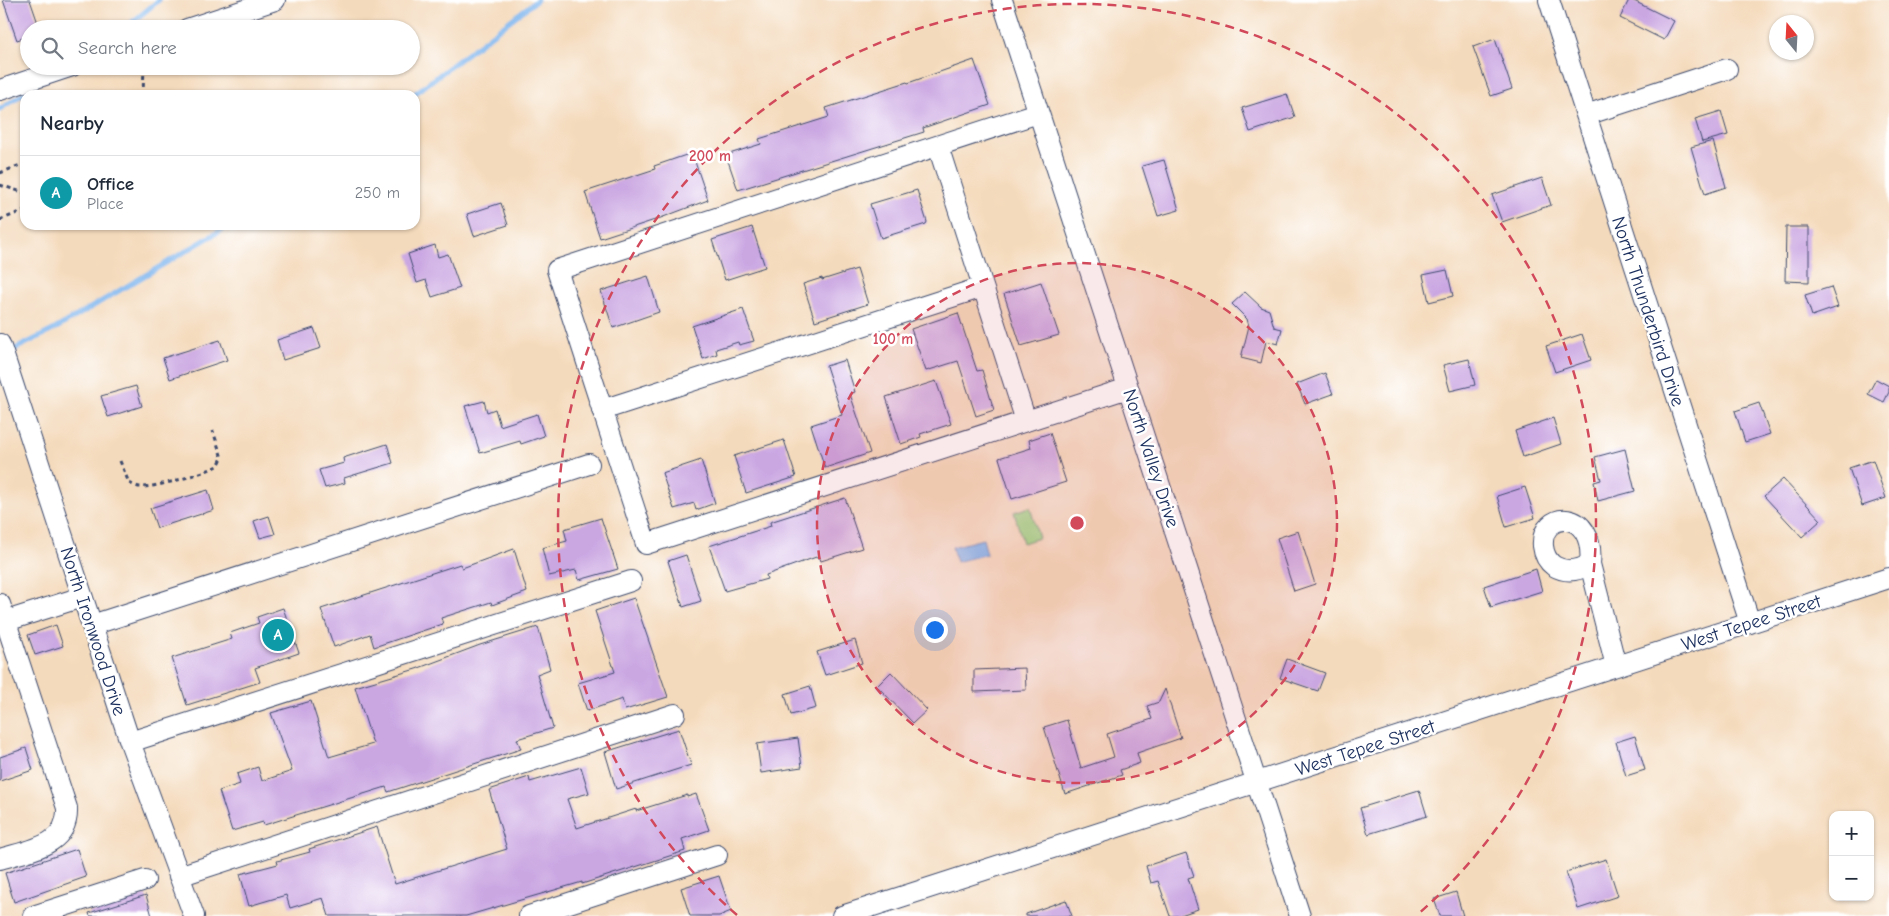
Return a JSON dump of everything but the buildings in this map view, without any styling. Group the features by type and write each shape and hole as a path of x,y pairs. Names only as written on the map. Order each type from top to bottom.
{"street":[{"path":"214,20 275,0"},
{"name":"North Valley Drive","path":"1002,0 1300,916"},
{"name":"North Thunderbird Drive","path":"1548,0 1750,623"},
{"path":"1586,115 1727,69"},
{"path":"0,90 45,75"},
{"path":"1038,113 557,270 602,410 646,544 1128,388"},
{"path":"938,146 1026,421"},
{"path":"602,410 983,287"},
{"name":"North Ironwood Drive","path":"0,344 130,742 194,916"},
{"path":"92,625 589,464"},
{"path":"1590,564 1616,666"},
{"name":"West Tepee Street","path":"842,916 1889,578"},
{"path":"130,742 631,581"},
{"path":"0,859 47,844 56,838 64,828 67,818 67,808 2,616 82,596"},
{"path":"179,876 675,714"},
{"path":"529,916 718,855"},
{"path":"33,916 145,880"}],"path":[{"path":"143,90 144,75"},
{"path":"0,174 20,165"},
{"path":"0,185 20,191"},
{"path":"0,220 20,212"},
{"path":"120,461 129,483 140,487 161,484 210,470 218,466 222,458 213,432"}],"green space":[{"path":"1030,507 1039,538 1023,543 1014,512"}],"water":[{"path":"983,539 987,554 956,562 952,547"}],"waterway":[{"path":"135,20 159,0"},
{"path":"420,90 537,0"},
{"path":"0,109 20,96"},
{"path":"7,353 53,330 222,230"}],"place":[{"name":"Office","path":"278,635"}]}
